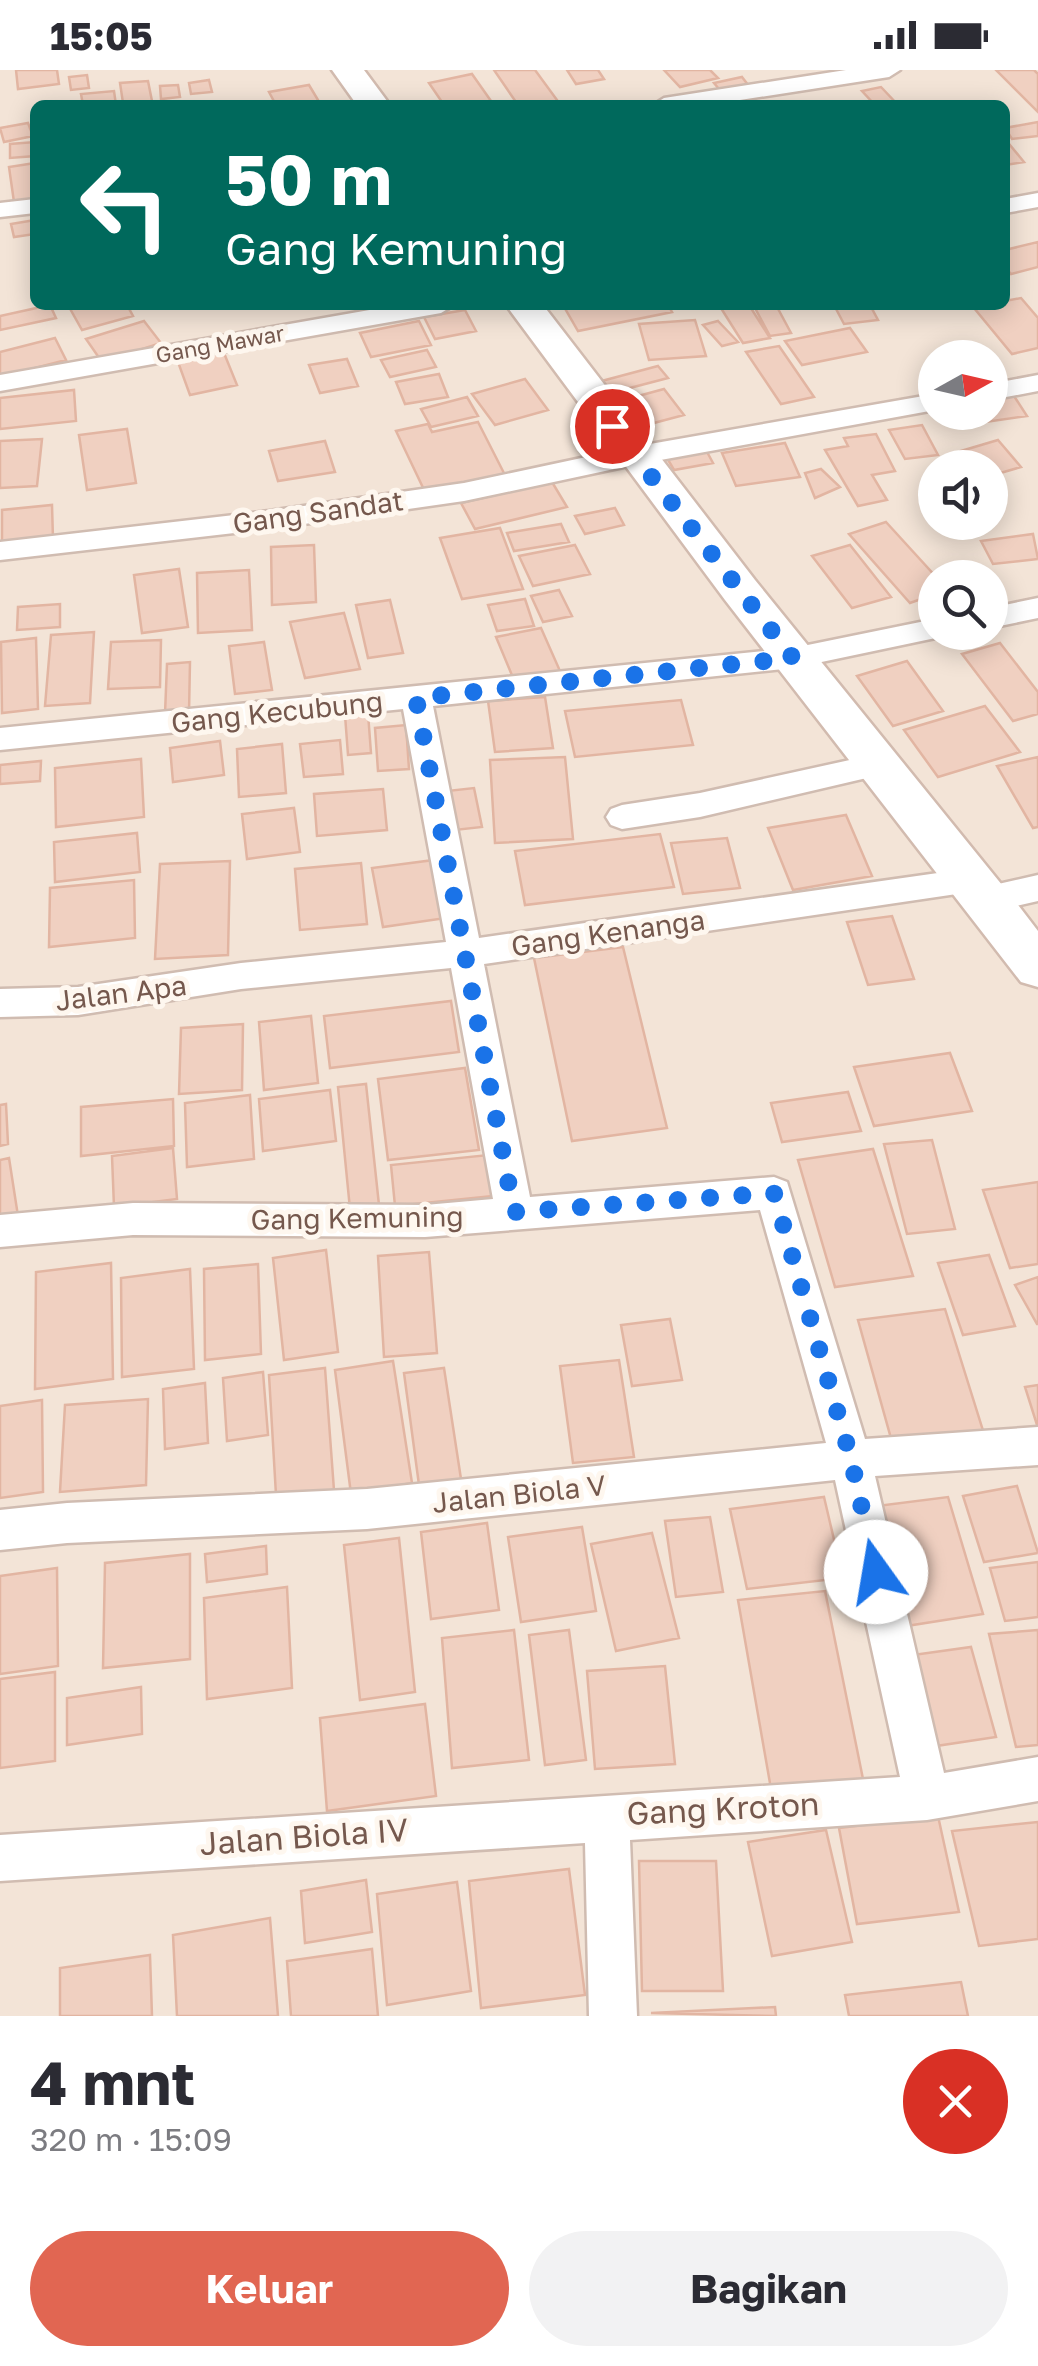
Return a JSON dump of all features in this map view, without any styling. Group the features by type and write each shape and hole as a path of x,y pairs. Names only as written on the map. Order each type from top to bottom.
{"street":[{"path":"348,70 370,100"},
{"path":"696,100 888,70"},
{"path":"1010,205 1038,200"},
{"path":"0,210 30,207"},
{"name":"Gang Mawar","path":"0,383 413,310"},
{"path":"528,310 633,456 981,890 1038,968"},
{"path":"1008,389 1038,383"},
{"name":"Gang Sandat","path":"0,550 269,520 464,492 633,456 918,405"},
{"path":"1008,614 1038,608"},
{"name":"Gang Kecubung","path":"0,739 793,658 918,632"},
{"path":"416,698 514,1212"},
{"path":"622,817 771,791 878,765"},
{"name":"Gang Kenanga","path":"240,976 462,954 981,890 1038,888"},
{"name":"Jalan Apa","path":"0,1003 78,1001 240,976"},
{"name":"Gang Kemuning","path":"0,1232 133,1220 305,1218 394,1222 774,1193 851,1459"},
{"name":"Jalan Biola V","path":"0,1530 67,1522 366,1509 851,1459 1038,1446"},
{"path":"851,1459 927,1798"},
{"name":"Gang Kroton","path":"613,2016 607,1816 927,1798 1038,1779"},
{"name":"Jalan Biola IV","path":"0,1858 607,1816"}],"shaded area":[{"path":"0,70 1038,70 1038,2016 0,2016"}],"building":[{"path":"16,70 57,70 59,84 18,89"},
{"path":"494,70 535,70 557,100 515,100"},
{"path":"567,70 598,70 604,79 576,84"},
{"path":"664,70 710,70 718,78 680,87"},
{"path":"996,70 1034,70 1038,74 1038,112"},
{"path":"472,74 490,100 441,100 429,83"},
{"path":"87,75 89,88 71,90 69,77"},
{"path":"742,77 752,90 724,95 714,83"},
{"path":"209,80 212,92 191,94 189,83"},
{"path":"148,81 152,100 123,100 120,83"},
{"path":"178,85 180,97 161,99 160,86"},
{"path":"309,85 318,100 273,100 269,92"},
{"path":"881,87 893,100 870,100 862,91"},
{"path":"114,91 115,100 82,100 81,94"},
{"path":"1038,122 1038,136 1012,139 1010,127"},
{"path":"28,123 30,137 4,142 0,128"},
{"path":"30,142 30,156 10,158 10,144"},
{"path":"1010,145 1024,162 1010,164"},
{"path":"30,164 30,200 14,202 9,167"},
{"path":"30,221 30,235 14,237 11,224"},
{"path":"1038,242 1038,267 1011,274 1010,249"},
{"path":"1021,298 1038,318 1038,348 1012,354 1008,340 1000,340 976,310 1010,310 1010,300"},
{"path":"30,309 52,310 56,318 0,330 0,316"},
{"path":"71,310 130,310 133,316 82,330"},
{"path":"465,310 476,331 435,339 424,317"},
{"path":"566,310 672,312 578,331"},
{"path":"722,310 752,310 770,338 743,343"},
{"path":"756,310 779,310 791,333 770,336"},
{"path":"837,310 873,310 878,320 844,324"},
{"path":"695,320 706,356 649,360 639,324"},
{"path":"144,321 161,343 102,362 86,339"},
{"path":"419,321 431,345 371,357 360,333"},
{"path":"718,321 738,342 722,346 703,325"},
{"path":"850,328 867,352 802,365 785,341"},
{"path":"55,338 66,360 0,377 0,352"},
{"path":"779,346 814,397 781,404 746,352"},
{"path":"427,350 436,367 390,377 381,360"},
{"path":"224,353 237,385 190,395 178,362"},
{"path":"347,359 358,386 320,393 309,365"},
{"path":"658,366 668,378 603,395 594,383"},
{"path":"439,374 448,397 405,404 396,382"},
{"path":"525,379 548,410 495,425 472,394"},
{"path":"664,389 684,415 635,428 616,402"},
{"path":"74,390 76,421 0,429 0,398"},
{"path":"1014,396 1027,416 1008,419 1008,397"},
{"path":"467,397 478,416 431,427 421,409"},
{"path":"478,422 507,479 427,496 396,431 428,424 432,432"},
{"path":"918,426 935,450 918,450 918,457 905,459 889,430"},
{"path":"127,429 136,483 87,490 79,435"},
{"path":"876,434 895,471 872,475 887,500 858,506 825,450 848,446 844,438"},
{"path":"42,439 37,486 0,488 0,441"},
{"path":"998,440 1007,450 964,450"},
{"path":"325,441 335,472 278,481 269,451"},
{"path":"785,443 800,477 736,486 722,453"},
{"path":"706,450 713,463 674,470 667,458"},
{"path":"1008,452 1021,467 1008,471"},
{"path":"821,469 840,487 815,498 805,473"},
{"path":"552,482 567,507 475,529 461,503"},
{"path":"52,505 53,539 2,545 2,510"},
{"path":"615,508 624,525 585,534 575,516"},
{"path":"886,522 921,560 918,600 910,603 849,534"},
{"path":"561,524 569,542 514,551 507,533"},
{"path":"500,528 523,589 462,599 440,538"},
{"path":"1033,534 1038,559 991,560 981,541"},
{"path":"314,545 316,602 272,605 271,547"},
{"path":"575,545 590,574 533,586 519,556"},
{"path":"850,545 891,597 852,608 812,556"},
{"path":"179,569 188,627 142,633 134,575"},
{"path":"249,570 252,630 198,633 197,573"},
{"path":"559,590 572,616 543,622 531,596"},
{"path":"525,599 534,626 497,631 488,605"},
{"path":"390,600 403,653 368,658 356,605"},
{"path":"60,604 60,627 17,630 18,607"},
{"path":"344,613 360,669 305,678 290,622"},
{"path":"541,628 560,671 514,680 496,637"},
{"path":"94,632 90,703 45,706 51,635"},
{"path":"36,638 38,709 2,713 1,642"},
{"path":"161,640 160,687 108,689 111,642"},
{"path":"264,642 272,690 235,694 229,646"},
{"path":"1005,650 1038,692 1038,714 1013,721 962,654"},
{"path":"907,661 943,711 893,726 857,676"},
{"path":"190,662 189,713 165,714 167,664"},
{"path":"545,697 553,748 495,752 488,701"},
{"path":"681,700 693,745 575,757 565,711"},
{"path":"985,706 1020,752 938,777 904,730"},
{"path":"368,713 371,753 348,755 345,715"},
{"path":"406,725 409,769 378,771 375,728"},
{"path":"340,740 343,774 304,777 300,744"},
{"path":"220,741 224,775 173,782 170,748"},
{"path":"282,744 286,793 239,797 237,749"},
{"path":"565,757 573,839 495,843 490,760"},
{"path":"1038,757 1038,827 1033,828 997,766"},
{"path":"141,759 144,817 56,827 55,768"},
{"path":"41,761 40,781 0,784 0,765"},
{"path":"474,788 482,827 455,830 447,791"},
{"path":"383,789 387,830 317,836 314,794"},
{"path":"294,808 300,852 247,859 242,814"},
{"path":"846,815 872,876 793,890 768,828"},
{"path":"137,833 140,872 55,882 54,842"},
{"path":"660,834 674,887 525,905 515,851"},
{"path":"727,838 740,888 683,894 671,843"},
{"path":"434,860 446,918 383,927 372,868"},
{"path":"230,861 228,955 155,959 160,864"},
{"path":"361,863 367,924 300,930 295,869"},
{"path":"134,880 135,938 49,947 50,888"},
{"path":"892,916 914,979 868,985 847,922"},
{"path":"623,947 667,1128 572,1141 534,958"},
{"path":"451,1001 459,1052 330,1068 324,1016"},
{"path":"311,1016 318,1083 264,1090 259,1022"},
{"path":"243,1024 242,1090 179,1094 181,1028"},
{"path":"950,1053 972,1111 874,1126 854,1067"},
{"path":"465,1068 479,1150 388,1160 378,1079"},
{"path":"366,1084 379,1205 350,1209 338,1087"},
{"path":"330,1090 336,1141 263,1151 259,1099"},
{"path":"848,1092 861,1131 782,1142 771,1103"},
{"path":"250,1095 254,1159 187,1167 185,1103"},
{"path":"173,1099 174,1146 81,1156 81,1107"},
{"path":"6,1104 8,1144 0,1146 0,1105"},
{"path":"932,1140 955,1229 907,1234 884,1144"},
{"path":"173,1148 177,1199 114,1207 112,1156"},
{"path":"873,1149 913,1276 835,1287 798,1160"},
{"path":"488,1155 493,1196 395,1206 391,1165"},
{"path":"9,1158 18,1216 0,1220 0,1160"},
{"path":"1038,1182 1038,1264 1010,1268 983,1190"},
{"path":"326,1250 338,1352 284,1360 273,1258"},
{"path":"429,1252 437,1353 384,1357 378,1256"},
{"path":"989,1255 1015,1326 963,1335 938,1263"},
{"path":"111,1263 113,1379 35,1389 36,1272"},
{"path":"258,1264 261,1354 205,1360 204,1269"},
{"path":"190,1269 194,1369 122,1377 121,1278"},
{"path":"1038,1277 1038,1324 1037,1324 1015,1285"},
{"path":"945,1309 985,1437 894,1449 858,1320"},
{"path":"670,1319 682,1380 632,1386 621,1325"},
{"path":"619,1360 634,1457 573,1463 560,1366"},
{"path":"393,1361 412,1483 351,1494 335,1370"},
{"path":"325,1368 335,1504 277,1512 269,1375"},
{"path":"444,1368 461,1479 419,1485 404,1373"},
{"path":"263,1372 268,1435 227,1441 223,1378"},
{"path":"205,1383 208,1443 165,1449 163,1389"},
{"path":"1038,1385 1038,1428 1025,1387"},
{"path":"148,1399 146,1485 60,1492 65,1405"},
{"path":"42,1400 43,1492 0,1498 0,1406"},
{"path":"1017,1486 1038,1553 984,1562 963,1496"},
{"path":"824,1497 843,1578 747,1589 730,1509"},
{"path":"948,1497 983,1614 900,1627 869,1507"},
{"path":"710,1517 723,1592 676,1597 665,1521"},
{"path":"487,1523 499,1610 431,1619 421,1532"},
{"path":"582,1527 596,1611 521,1622 508,1537"},
{"path":"652,1533 679,1638 616,1651 591,1544"},
{"path":"399,1538 415,1692 360,1700 344,1545"},
{"path":"266,1546 267,1574 207,1582 205,1554"},
{"path":"190,1554 190,1659 103,1668 105,1563"},
{"path":"1038,1562 1038,1617 1005,1621 990,1568"},
{"path":"57,1568 58,1666 0,1674 0,1576"},
{"path":"287,1587 292,1688 207,1699 204,1598"},
{"path":"825,1591 863,1779 771,1789 738,1600"},
{"path":"514,1630 529,1760 452,1768 442,1638"},
{"path":"569,1630 586,1760 545,1765 529,1635"},
{"path":"1038,1630 1038,1745 1016,1747 989,1634"},
{"path":"971,1647 996,1737 936,1746 913,1655"},
{"path":"665,1666 675,1764 595,1769 587,1671"},
{"path":"55,1672 55,1761 0,1768 0,1679"},
{"path":"141,1687 142,1734 67,1745 67,1698"},
{"path":"425,1704 436,1796 327,1811 320,1718"},
{"path":"938,1816 959,1912 857,1924 839,1828"},
{"path":"1038,1822 1038,1939 979,1946 952,1831"},
{"path":"826,1830 852,1942 772,1956 748,1842"},
{"path":"639,1861 716,1861 723,1991 642,1991"},
{"path":"569,1869 585,1995 481,2008 469,1881"},
{"path":"366,1880 372,1932 305,1943 301,1891"},
{"path":"457,1882 471,1991 387,2005 377,1894"},
{"path":"270,1918 278,2016 177,2016 173,1935"},
{"path":"372,1949 378,2016 291,2016 287,1961"},
{"path":"150,1955 152,2016 60,2016 60,1968"},
{"path":"961,1982 968,2016 849,2016 845,1995"},
{"path":"775,2007 776,2016 651,2013"}],"route":[{"path":"612,426 793,658 416,698 514,1212 774,1193 851,1459 876,1572"}]}
